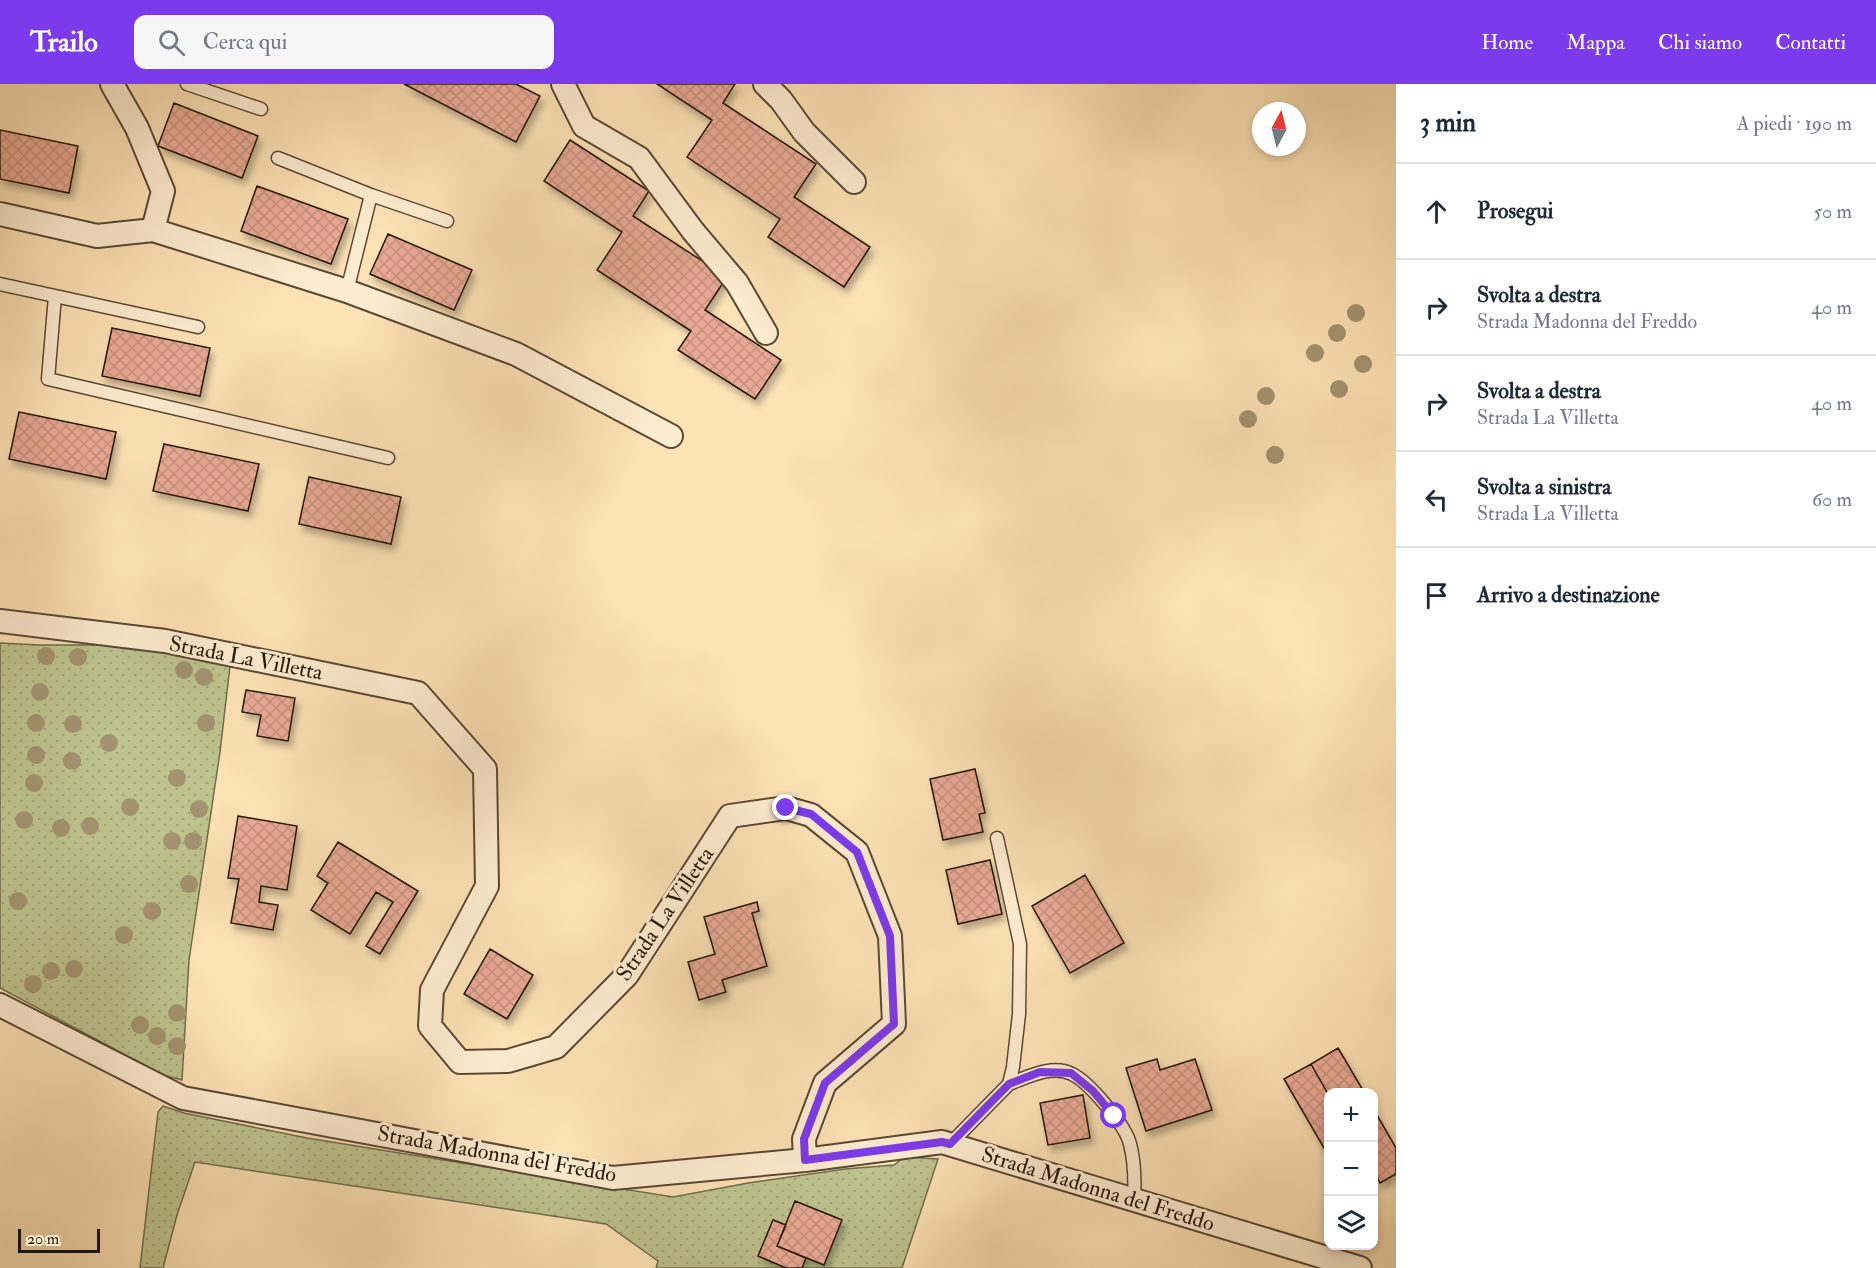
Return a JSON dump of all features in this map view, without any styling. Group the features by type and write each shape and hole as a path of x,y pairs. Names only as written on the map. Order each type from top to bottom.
{"street":[{"path":"112,84 137,128 163,191 153,230"},
{"path":"563,84 584,126 639,158 693,231 738,283 766,333"},
{"path":"765,84 781,100 804,132 854,182"},
{"path":"0,214 97,236 153,230 347,291 516,354 670,436"},
{"name":"Strada La Villetta","path":"0,621 165,641 418,693 485,769 487,886 432,990 430,1026 460,1062 508,1061 556,1047 627,975 730,816 786,808 811,814 857,852 890,936 894,1024 825,1083 804,1139 805,1160"},
{"name":"Strada Madonna del Freddo","path":"0,1005 183,1098 613,1178 805,1160 942,1142 1360,1268"}],"lane":[{"path":"187,84 261,109"},
{"path":"278,158 371,195 447,221"},
{"path":"347,291 371,195"},
{"path":"0,284 198,327"},
{"path":"55,296 48,380 388,458"},
{"path":"997,838 1020,944 1019,1014 1009,1084"},
{"path":"950,1144 1009,1084 1040,1072 1071,1073 1093,1091 1114,1116 1130,1142 1135,1175 1134,1200"}],"green space":[{"path":"0,643 138,645 230,666 220,752 189,960 182,1080 163,1075 0,988"},
{"path":"163,1106 184,1113 307,1138 673,1197 748,1183 845,1169 894,1165 904,1157 938,1159 902,1268 656,1268 658,1261 606,1224 195,1162 177,1215 163,1268 140,1268 158,1112"}],"building":[{"path":"404,84 516,84 540,96 516,142"},
{"path":"657,84 735,84 723,103 816,164 794,197 870,247 844,287 768,237 780,219 687,157 712,120"},
{"path":"174,103 258,136 242,178 158,146"},
{"path":"0,130 78,146 69,193 0,179"},
{"path":"570,140 649,191 633,216 727,277 705,310 781,360 755,399 678,350 691,331 597,270 622,232 544,181"},
{"path":"257,186 348,219 331,264 241,231"},
{"path":"388,234 472,270 454,310 370,274"},
{"path":"112,328 210,348 200,396 102,376"},
{"path":"19,412 116,432 106,479 9,459"},
{"path":"164,444 259,464 248,511 153,491"},
{"path":"309,477 401,497 391,544 299,524"},
{"path":"246,690 295,698 288,741 257,736 261,715 242,712"},
{"path":"975,769 985,813 979,814 983,832 943,840 930,779"},
{"path":"238,816 297,826 287,890 261,886 259,902 278,905 273,930 231,923 239,879 228,878"},
{"path":"338,842 418,891 380,954 366,946 393,902 376,892 350,934 311,910 328,883 317,876"},
{"path":"990,860 1002,914 958,924 946,870"},
{"path":"1085,875 1124,943 1070,973 1032,906"},
{"path":"757,902 759,911 752,913 767,966 722,980 726,992 699,1000 688,962 715,954 704,917"},
{"path":"490,949 533,975 507,1019 464,994"},
{"path":"1338,1048 1362,1088 1325,1088 1311,1064"},
{"path":"1157,1059 1160,1070 1195,1059 1212,1110 1146,1131 1126,1068"},
{"path":"1311,1064 1325,1088 1324,1148 1284,1079"},
{"path":"1083,1095 1090,1138 1048,1145 1040,1103"},
{"path":"1378,1117 1396,1148 1396,1174 1380,1183 1378,1179"},
{"path":"795,1201 842,1220 824,1265 777,1246"},
{"path":"773,1220 786,1225 777,1246 806,1258 802,1268 786,1268 758,1256"}],"route":[{"path":"786,808 811,814 857,852 890,936 894,1024 825,1083 804,1139 805,1160 942,1142 950,1144 1009,1084 1040,1072 1071,1073 1093,1091 1114,1116"}]}
